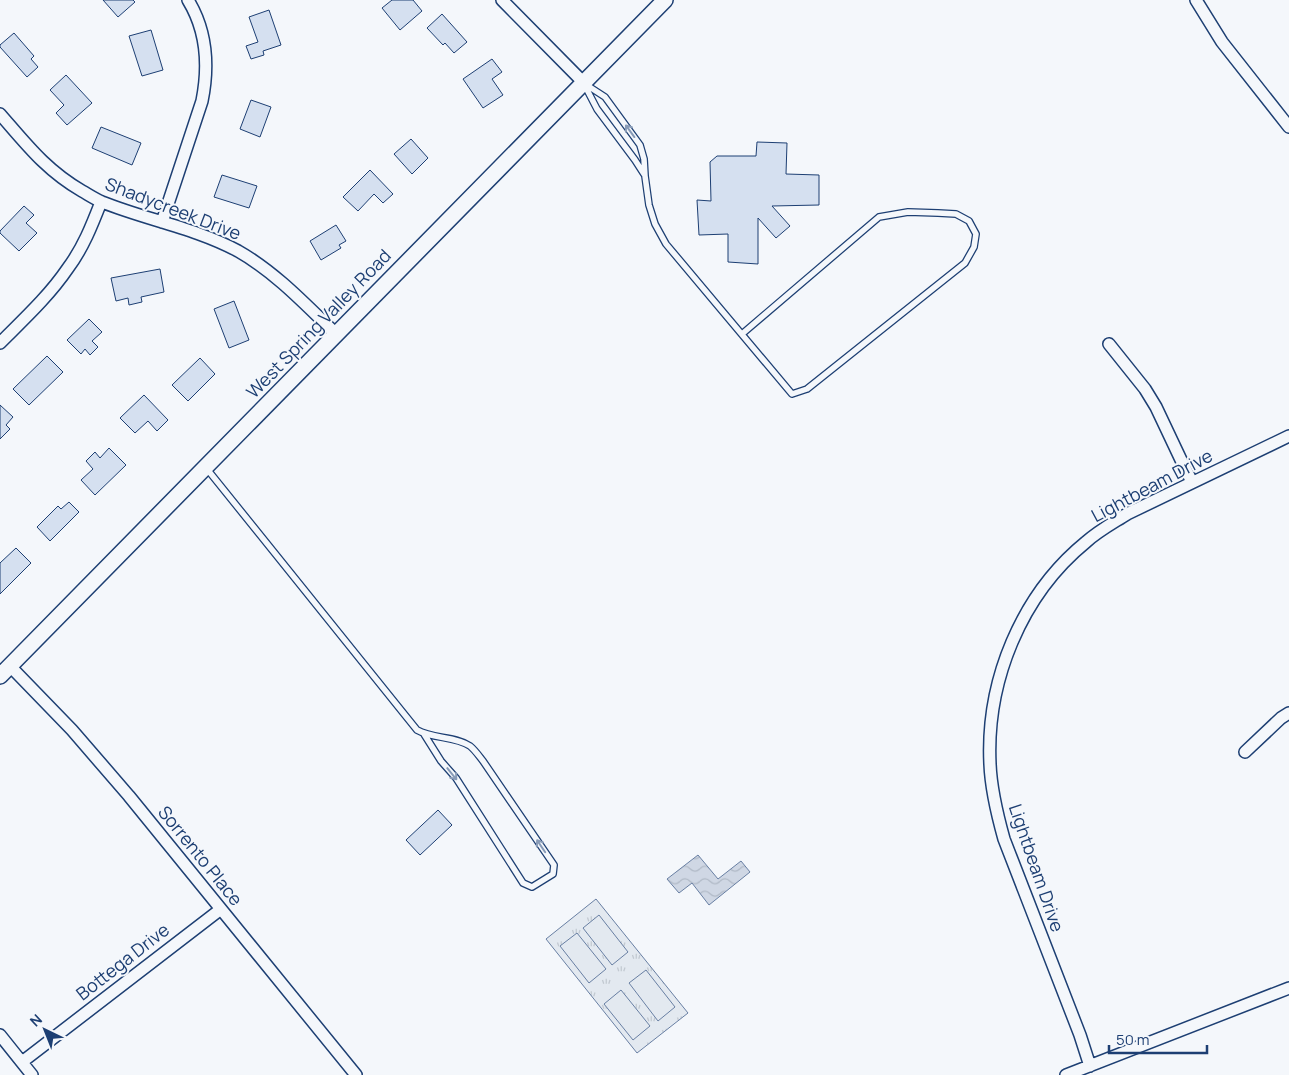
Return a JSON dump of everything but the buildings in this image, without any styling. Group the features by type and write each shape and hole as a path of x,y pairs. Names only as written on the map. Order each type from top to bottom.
{"street":[{"path":"162,222 202,101 206,82 207,57 204,37 198,19 188,0"},
{"name":"West Spring Valley Road","path":"5,671 665,0"},
{"path":"1196,0 1222,42 1289,127"},
{"path":"506,2 584,83"},
{"name":"Shadycreek Drive","path":"0,114 36,156 70,184 101,202 216,241 238,251 287,287 336,334"},
{"path":"0,343 48,295 68,268 82,247 101,202"},
{"path":"1109,344 1145,389 1156,407 1192,482"},
{"name":"Lightbeam Drive","path":"1090,1066 1080,1034 1011,857 997,814 992,788 990,736 998,680 1017,630 1033,600 1049,579 1085,542 1127,514 1289,436"},
{"name":"Sorrento Place","path":"5,671 72,730 129,796 356,1075"},
{"path":"1245,752 1281,718 1289,713"},
{"name":"Bottega Drive","path":"22,1062 221,909"},
{"path":"1066,1075 1247,1006 1289,988"},
{"path":"0,1035 32,1075"}],"lane":[{"path":"584,83 597,109 645,176"},
{"path":"584,83 605,97 640,145 644,159 649,206 655,224 666,244 792,394 806,390 965,263 974,247 976,234 969,221 956,214 908,212 879,217 742,334"},
{"path":"205,467 417,730 424,734 462,742 471,747 483,761 554,865 553,874 532,887 523,882 456,778 441,761 424,734"}],"green space":[{"path":"596,899 688,1013 637,1053 546,939"},
{"path":"599,915 628,952 612,965 583,928"},
{"path":"577,933 606,969 589,983 560,946"},
{"path":"646,970 675,1007 658,1021 629,983"},
{"path":"621,990 650,1026 633,1040 604,1004"}],"water":[{"path":"698,855 718,879 741,861 750,872 709,905 692,883 679,893 667,879"}]}
